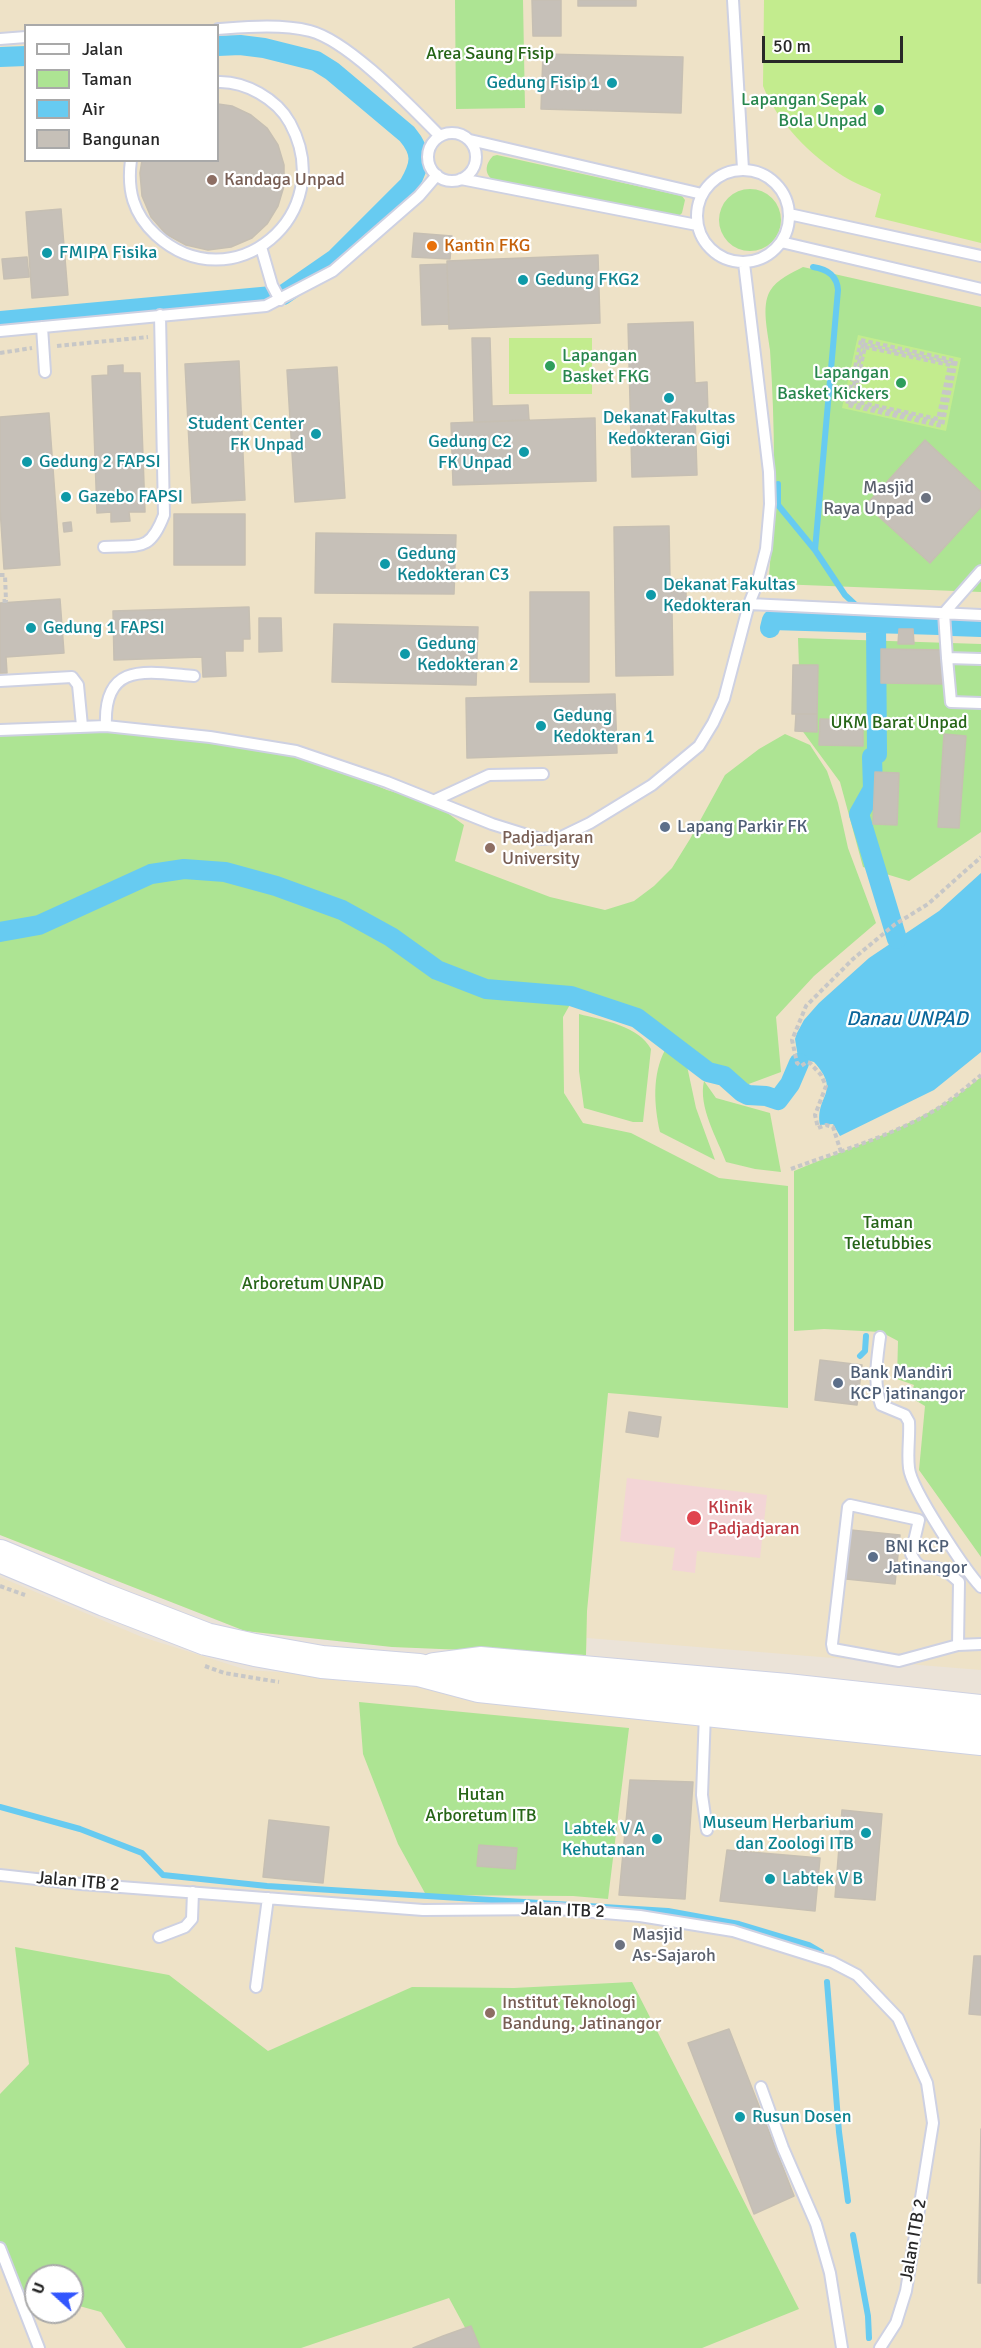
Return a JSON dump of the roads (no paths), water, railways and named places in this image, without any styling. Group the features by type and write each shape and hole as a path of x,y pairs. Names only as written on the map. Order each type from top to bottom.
{"main road":[{"path":"0,1556 207,1639 255,1650 322,1662 419,1670 479,1686 981,1739"},
{"path":"419,1670 480,1663 787,1690 981,1711"}],"lane":[{"path":"733,0 743,170"},
{"path":"219,29 282,28 310,31 321,36 355,57 441,136"},
{"path":"0,39 24,37"},
{"path":"131,162 128,182 135,206 148,227 166,244 189,255 213,259 238,256 261,247 280,231 294,211 303,188 304,163 299,139 287,117 270,100 248,88 219,82"},
{"path":"697,225 461,179 448,181 437,175 430,166 428,154 432,144 441,136 451,133 461,134 470,140 702,194"},
{"path":"461,179 469,174 474,166 475,148 470,140"},
{"path":"743,170 763,174 780,187 786,200 789,214 788,224 781,242 765,257 744,263 719,256 705,243 697,225 697,209 702,194 712,181 726,173 743,170"},
{"path":"0,331 266,306 333,271 419,196 437,175"},
{"path":"789,214 981,256"},
{"path":"781,242 981,289"},
{"path":"261,247 272,285 280,300"},
{"path":"0,730 106,726 219,739 296,751 540,839 559,838 590,823 652,785 699,746 713,723 724,699 748,604 757,584 766,549 770,504 769,472 744,263"},
{"path":"104,547 145,545 156,535 164,515 160,315"},
{"path":"42,327 45,372"},
{"path":"981,571 944,613 951,702 981,703"},
{"path":"748,604 981,615"},
{"path":"947,658 981,659"},
{"path":"106,726 108,694 119,681 141,672 194,676"},
{"path":"0,681 72,677 78,686 82,726"},
{"path":"435,800 489,775 543,774"},
{"path":"880,1337 876,1376 881,1405 905,1415 909,1422 911,1478 934,1519 972,1578 981,1587"},
{"path":"958,1645 959,1582 945,1571 921,1568 915,1563 911,1554 919,1520 850,1505 833,1649 899,1661 958,1645 981,1644"},
{"path":"705,1710 702,1795 707,1830"},
{"name":"Jalan ITB 2","path":"0,1875 423,1910 568,1909 640,1916 733,1931 832,1962 857,1974 898,2018 927,2083 933,2123 906,2290 896,2323 880,2348"},
{"path":"159,1937 185,1927 192,1919 193,1892"},
{"path":"256,1987 268,1898"},
{"path":"761,2087 783,2148 816,2224 830,2273 842,2348"},
{"path":"0,2248 39,2348"}],"water":[{"name":"Danau UNPAD","path":"981,873 981,1052 934,1090 840,1136 833,1124 820,1125 819,1115 826,1094 826,1081 814,1062 806,1060 799,1063 795,1039 804,1020 819,1003 869,958 939,911"}],"waterway":[{"path":"0,321 283,295 335,259 409,185 418,165 418,153 412,141 407,134 332,71 316,61 264,48 240,45 219,46"},
{"path":"0,57 24,56"},
{"path":"813,267 823,269 830,274 836,280 838,290 815,550 845,595 876,624"},
{"path":"778,484 778,505 815,550"},
{"path":"770,628 772,620 939,625"},
{"path":"876,624 877,754 872,757 873,789 859,814 897,939"},
{"path":"952,626 981,627"},
{"path":"0,932 39,925 151,874 184,869 225,872 276,886 342,910 391,937 437,970 486,989 571,996 637,1018 708,1072 724,1076 748,1095 766,1096 778,1100 790,1084 799,1063"},
{"path":"860,1356 865,1351 866,1336"},
{"path":"0,1807 80,1829 142,1853 163,1875 267,1886 668,1911 739,1924 809,1945 821,1952"},
{"path":"827,1982 839,2132 848,2201"},
{"path":"853,2235 868,2316 869,2338"}],"place":[{"name":"Gedung Fisip 1","path":"612,83"},
{"name":"Lapangan Sepak Bola Unpad","path":"879,110"},
{"name":"Kandaga Unpad","path":"212,180"},
{"name":"Kantin FKG","path":"432,246"},
{"name":"FMIPA Fisika","path":"47,253"},
{"name":"Gedung FKG2","path":"523,280"},
{"name":"Lapangan Basket FKG","path":"550,366"},
{"name":"Lapangan Basket Kickers","path":"901,383"},
{"name":"Dekanat Fakultas Kedokteran Gigi","path":"669,398"},
{"name":"Student Center FK Unpad","path":"316,434"},
{"name":"Gedung C2 FK Unpad","path":"524,452"},
{"name":"Gedung 2 FAPSI","path":"27,462"},
{"name":"Gazebo FAPSI","path":"66,497"},
{"name":"Masjid Raya Unpad","path":"926,498"},
{"name":"Gedung Kedokteran C3","path":"385,564"},
{"name":"Dekanat Fakultas Kedokteran","path":"651,595"},
{"name":"Gedung 1 FAPSI","path":"31,628"},
{"name":"Gedung Kedokteran 2","path":"405,654"},
{"name":"Gedung Kedokteran 1","path":"541,726"},
{"name":"Lapang Parkir FK","path":"665,827"},
{"name":"Padjadjaran University","path":"490,848"},
{"name":"Bank Mandiri KCP jatinangor","path":"838,1383"},
{"name":"Klinik Padjadjaran","path":"694,1518"},
{"name":"BNI KCP Jatinangor","path":"873,1557"},
{"name":"Museum Herbarium dan Zoologi ITB","path":"866,1833"},
{"name":"Labtek V A Kehutanan","path":"657,1839"},
{"name":"Labtek V B","path":"770,1879"},
{"name":"Masjid As-Sajaroh","path":"620,1945"},
{"name":"Institut Teknologi Bandung, Jatinangor","path":"490,2013"},
{"name":"Rusun Dosen","path":"740,2117"}],"park label":[{"name":"Area Saung Fisip","path":"490,54"},
{"name":"UKM Barat Unpad","path":"899,723"},
{"name":"Taman Teletubbies","path":"888,1233"},
{"name":"Arboretum UNPAD","path":"313,1284"},
{"name":"Hutan Arboretum ITB","path":"481,1805"}]}
